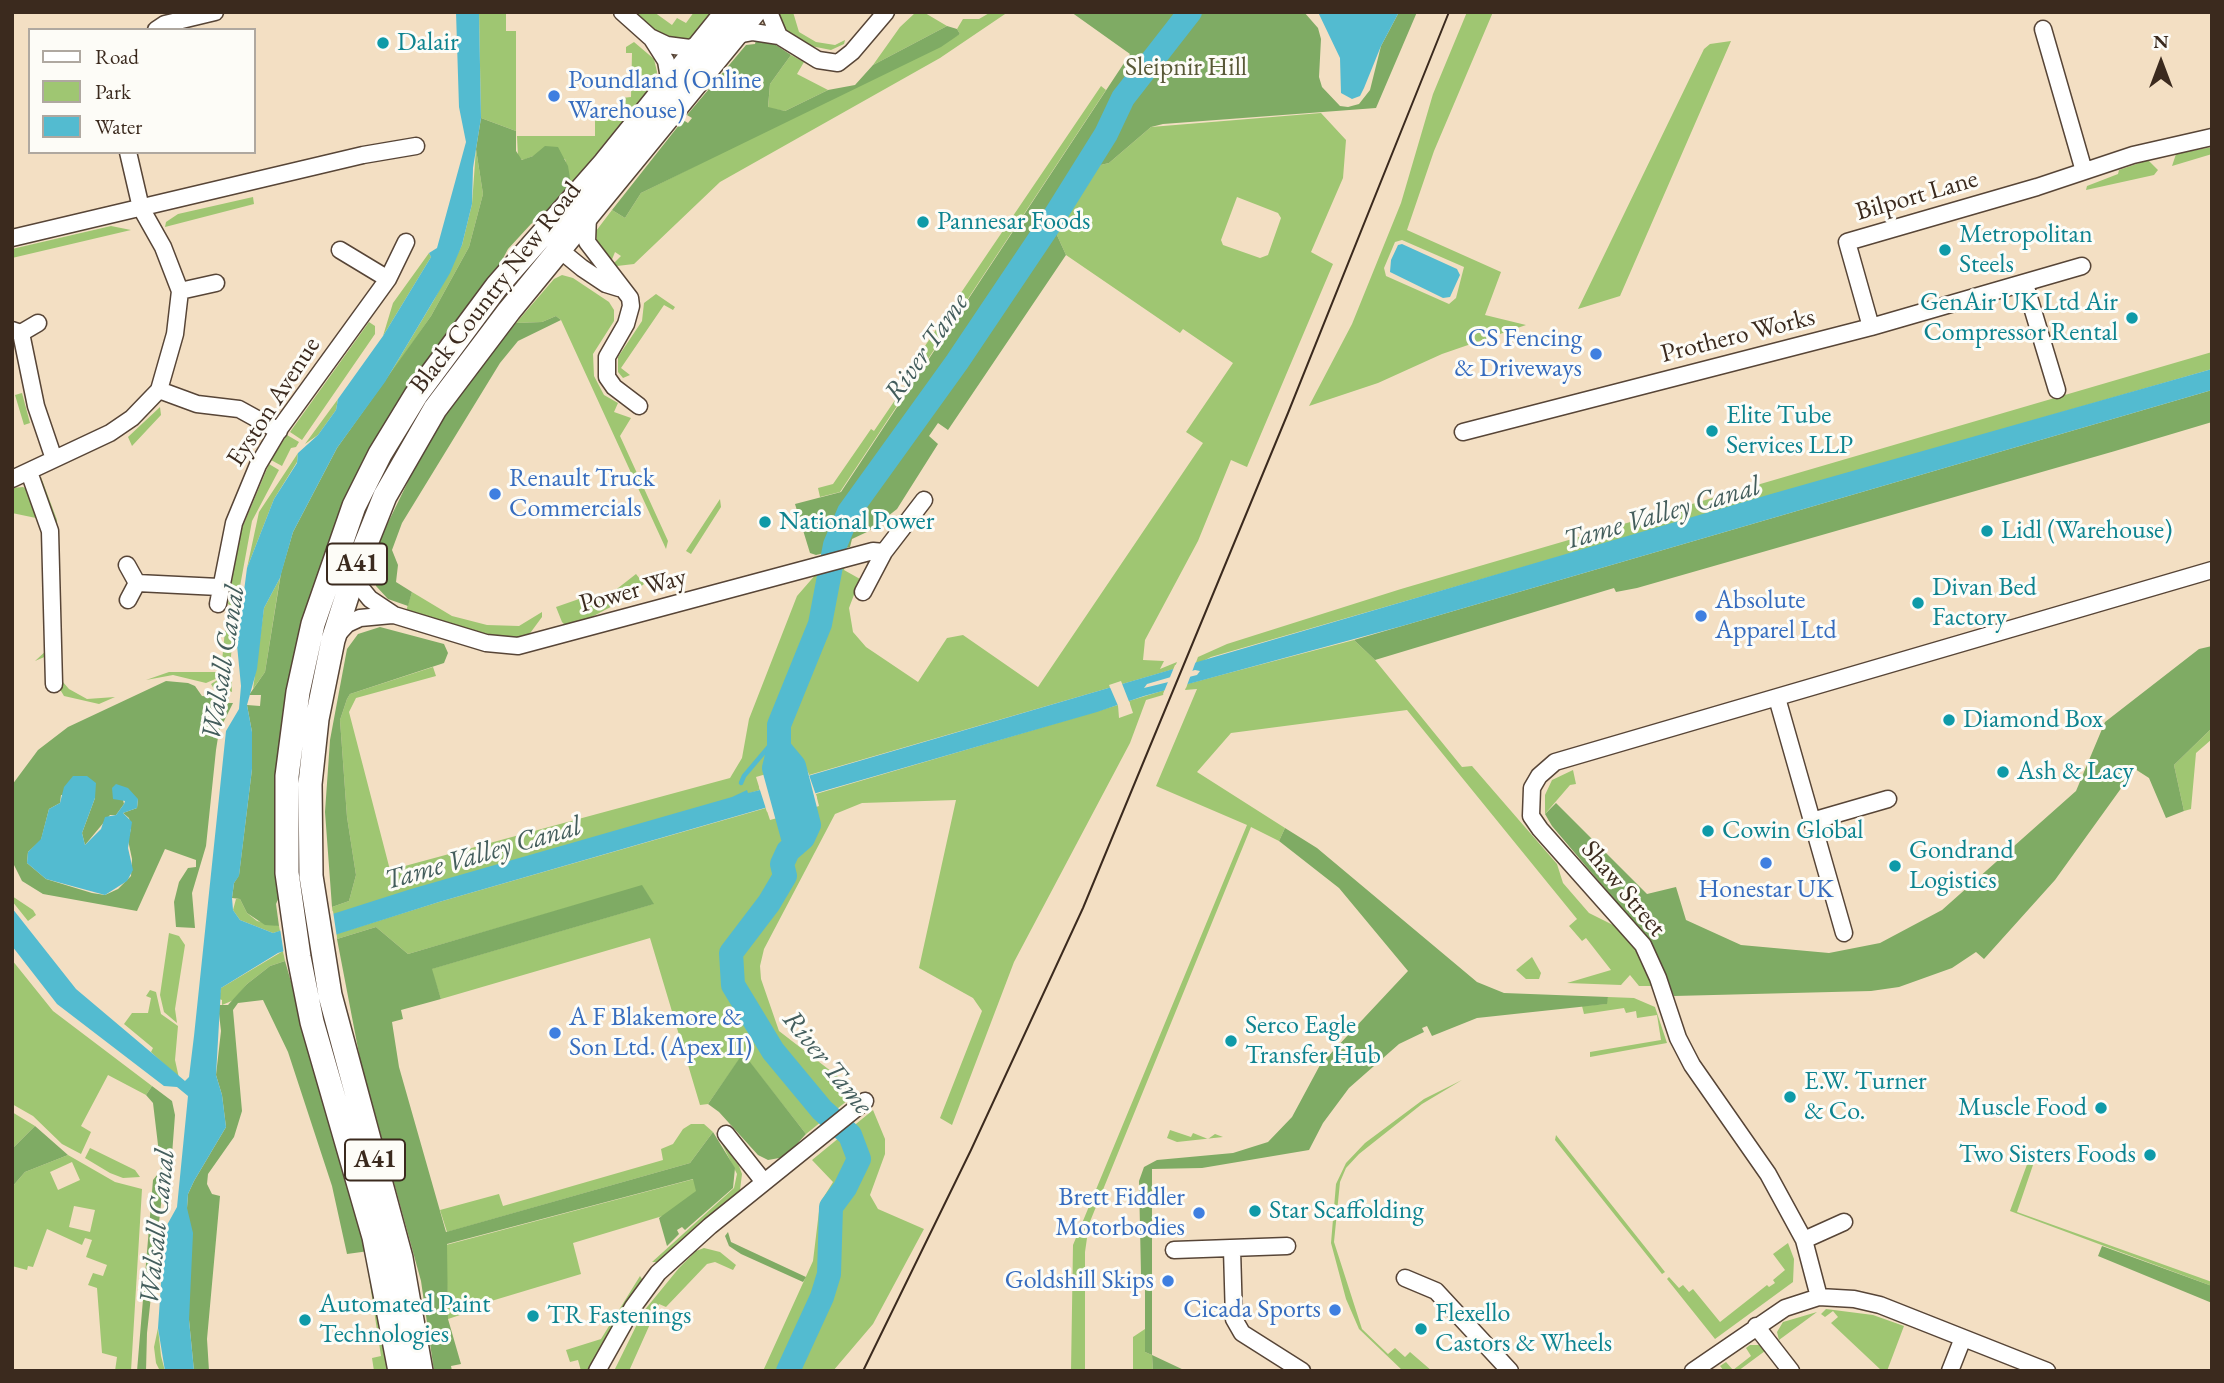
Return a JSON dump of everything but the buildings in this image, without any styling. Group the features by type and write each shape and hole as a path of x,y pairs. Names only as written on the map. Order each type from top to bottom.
{"highway":[{"name":"Black Country New Road","path":"400,1371 377,1250 324,1066 292,917 286,824 292,732 313,624 354,506 380,454 447,351 497,286 670,84 727,12"},
{"name":"Black Country New Road","path":"421,1371 401,1258 342,1045 315,910 311,876 310,783 317,719 332,640 355,571 385,496 457,375 754,12"}],"street":[{"path":"159,28 165,24 215,12"},
{"path":"622,12 650,37 663,54 670,84"},
{"path":"769,12 779,36"},
{"path":"737,35 753,32 779,36 818,60 838,63 852,52 886,12"},
{"path":"2043,29 2084,171"},
{"path":"650,37 676,48 690,48 703,42"},
{"name":"Bilport Lane","path":"1871,327 1847,242 2037,187 2133,155 2212,137"},
{"path":"12,238 416,146"},
{"path":"12,479 110,433 132,418 159,390 175,334 180,291 163,247 141,208 128,154"},
{"path":"575,197 557,231 556,244 582,268 606,284 621,289"},
{"path":"589,215 587,242 630,298 630,315 607,356 607,377 614,387 639,406"},
{"name":"Eyston Avenue","path":"218,604 219,587 244,494 279,430 388,279 406,242"},
{"path":"340,250 388,279"},
{"path":"545,269 562,266 582,268"},
{"name":"Prothero Works","path":"1463,432 1871,327 2082,266"},
{"path":"180,291 216,283"},
{"path":"2025,284 2057,390"},
{"path":"38,323 16,331 36,406 54,459"},
{"path":"159,390 197,404 239,409 279,430"},
{"path":"29,472 46,511 50,531 54,684"},
{"path":"863,592 884,552 924,500"},
{"name":"Power Way","path":"355,571 360,588 370,599 394,615 486,643 518,646 873,551 884,552"},
{"path":"127,565 137,583"},
{"name":"Shaw Street","path":"1819,1297 1804,1240 1768,1174 1692,1065 1678,1038 1658,978 1643,945 1539,830 1531,816 1532,788 1539,776 1555,762 2212,570"},
{"path":"137,583 219,587"},
{"path":"128,600 137,583"},
{"name":"Power Way","path":"332,640 347,624 360,618 394,615"},
{"path":"1777,698 1844,933"},
{"path":"1812,821 1888,799"},
{"path":"597,1371 633,1307 659,1273 764,1182 865,1101"},
{"path":"726,1135 764,1182"},
{"path":"1804,1240 1844,1222"},
{"path":"1174,1250 1287,1246"},
{"path":"1232,1249 1234,1320 1242,1333 1302,1371"},
{"path":"1405,1279 1436,1291 1510,1371"},
{"path":"1693,1371 1784,1308 1819,1297 1854,1299 1880,1305 2047,1371"},
{"path":"1756,1325 1791,1371"},
{"path":"1950,1371 1963,1338"}],"green space":[{"path":"479,12 506,12 506,31 516,31 516,131 481,118"},
{"path":"635,12 654,12 672,25 677,18 686,23 694,12 718,12 692,39 684,42 657,32"},
{"path":"776,12 793,12 799,32 816,42 835,45 845,40 844,44 831,50 811,46 784,29"},
{"path":"991,12 1008,12 940,58 720,182 634,264 613,264 621,256 615,252 611,262 597,244 596,231 612,210 625,218 641,193 960,34 957,29 963,19 979,19"},
{"name":"Sleipnir Hill","path":"1071,12 1304,12 1318,28 1321,39 1319,77 1322,87 1340,106 1348,107 1359,104 1370,90 1381,46 1399,12 1417,12 1376,108 1163,124 1151,127 1109,163 1084,169 1051,222 1066,255 948,430 938,423 929,436 938,444 897,509 869,531 852,539 850,547 816,555 810,553 795,504 841,492 1130,54"},
{"path":"1467,12 1493,12 1434,151 1407,230 1501,272 1485,315 1526,325 1442,354 1378,383 1309,406 1352,324 1401,203 1433,94","holes":["1402,240 1464,267 1456,298 1449,304 1386,276 1384,268 1395,242"]},
{"path":"915,13 925,13 947,26 873,65 900,27"},
{"path":"947,26 957,29 960,34 941,47 641,193 625,218 612,210 683,120 688,123 692,118 687,115 746,45 755,44 756,40 773,43 791,55 770,84 768,107 785,111 828,90 855,85 873,65"},
{"path":"1731,41 1620,296 1578,309 1704,49 1710,44"},
{"path":"634,42 654,59 657,72 654,84 571,184 565,159 533,156 523,160 518,157 517,136 595,136 595,114 621,114 622,98 631,97 632,53 626,53 626,47"},
{"path":"791,55 804,62 797,74 828,90 785,111 768,108 770,84"},
{"path":"1101,86 1106,90 840,492 820,497 818,488 833,484 871,429 874,431 910,378 908,371"},
{"path":"1321,113 1346,140 1343,178 1311,252 1333,264 1247,467 1231,460 1198,541 1145,640 1143,660 1164,661 1160,669 1177,662 1174,669 809,775 804,763 756,777 760,790 333,915 332,907 349,901 356,875 347,817 340,720 347,699 350,694 433,667 436,676 356,698 349,712 390,870 730,778 742,758 749,719 797,596 817,573 845,565 844,570 860,579 849,608 853,632 866,647 918,682 947,638 963,635 1038,687 1203,443 1186,432 1233,363 1183,329 1180,333 1066,255 1051,222 1084,169 1109,163 1151,127","holes":["1237,197 1278,213 1281,218 1268,255 1260,258 1223,245 1221,240"]},
{"path":"481,118 516,131 516,151 522,160 533,156 545,146 558,147 568,166 571,184 565,190 569,193 558,206 531,224 508,249 492,279 341,512 308,604 279,897 276,904 279,926 265,925 247,913 240,899 232,898 234,883 239,875 252,769 252,732 247,705 260,706 261,695 249,695 265,672 281,573 293,532 337,448 431,316 469,247 483,194 476,149"},
{"path":"2212,147 2212,154 2172,166 2176,154"},
{"path":"476,149 483,194 469,247 431,316 385,382 434,300 462,245 472,204"},
{"path":"2148,160 2158,170 2154,175 2086,190 2087,186 2118,174 2119,170"},
{"path":"253,197 254,204 165,227 166,222 178,214"},
{"path":"111,226 131,230 12,258 12,249"},
{"path":"429,253 431,257 383,336 393,303"},
{"path":"562,275 573,278 609,302 614,310 614,321 593,354 594,376 604,395 618,403 614,412 631,418 620,436 668,541 666,549 561,320 556,316 542,322 516,323 554,279"},
{"path":"656,294 675,307 673,310 664,305 621,368 630,375 623,378 618,372 618,357 642,321 644,303"},
{"path":"556,316 561,320 518,341 500,363 402,523 392,550 398,565 396,582 412,592 408,606 388,599 376,586 379,541 423,451 466,384 516,323 542,322"},
{"path":"369,322 375,326 375,334 302,440 290,432"},
{"path":"2212,352 2212,369 1211,657 1195,665 1198,657 1227,644 1401,589"},
{"path":"2212,390 2212,422 2115,451 1637,588 1616,592 1614,588 1375,660 1354,640"},
{"path":"22,393 30,423 24,425 15,395"},
{"path":"338,399 336,410 318,435 305,444"},
{"path":"160,407 161,415 132,446 128,437"},
{"path":"287,435 299,442 296,447 291,448 282,466 271,460"},
{"path":"298,453 297,462 274,499 247,568 259,512"},
{"path":"269,464 279,470 252,521 236,608 228,604 240,533"},
{"path":"41,477 57,520 62,681 69,689 87,699 115,697 99,704 64,696 58,686"},
{"path":"23,487 28,490 42,518 49,655 35,661 48,649 42,535 36,518 12,513 12,488"},
{"path":"720,499 721,507 691,554 686,551"},
{"path":"636,574 644,584 624,600 584,621 567,627 562,622 556,607 579,599 583,608 613,592"},
{"path":"280,578 265,672 253,689 264,608"},
{"path":"412,592 452,616 487,625 519,626 542,612 542,617 528,636 492,636 406,611"},
{"path":"227,609 235,612 230,667 220,677 206,683 173,675 146,680 169,672 221,672"},
{"path":"380,627 444,644 448,653 444,663 350,694 347,699 340,720 347,817 356,875 349,901 332,907 325,812 330,740 347,649 358,634"},
{"path":"1354,640 1375,660 1462,767 1472,766 1557,864 1563,883 1589,913 1623,930 1633,940 1653,986 1639,986 1630,975 1621,985 1567,983 1611,970 1586,938 1582,941 1569,926 1577,919 1407,710 1231,733 1197,772 1285,828 1279,841 1251,827 1089,1224 1085,1252 1085,1371 1071,1371 1073,1245 1247,825 1156,786 1197,689 1185,690 1187,684"},
{"path":"2212,646 2212,728 2174,765 2184,811 2166,818 2149,778 2135,769 2055,880 1984,959 1976,952 1952,968 1899,987 1871,991 1674,996 1651,943 1552,826 1545,814 1556,803 1647,894 1676,887 1686,920 1741,945 1829,953 1880,943 1942,910 2076,791 2105,722 2199,649"},
{"path":"231,671 232,692 229,691 229,698 219,697 211,684"},
{"path":"166,681 188,683 195,686 202,696 229,698 228,703 233,703 219,731 206,846 192,893 195,928 176,927 174,902 179,882 188,868 196,867 196,860 165,849 137,911 43,894 22,881 12,861 12,785 38,750 68,727","holes":["61,795 95,798 82,833 85,845 110,815 116,815 124,804 123,800 138,799 137,808 123,813 129,818 131,829 128,840 132,859 131,876 118,889 105,895 46,879 27,863 28,852 41,840 49,809 60,803"]},
{"path":"1165,690 1163,695 1146,700 1130,743 1014,962 952,1125 940,1118 982,1011 973,998 919,968 956,800 862,803 835,814 764,949 760,966 761,979 779,1031 858,1092 806,1134 743,1054 708,1104 700,1105 650,938 441,999 431,969 653,904 642,886 408,954 376,927 337,939 336,934 439,902 766,808 770,820 807,810 819,806 816,794 1118,705 1119,718 1133,713 1129,701"},
{"path":"2212,728 2212,739 2196,753 2191,809 2184,811 2174,765"},
{"path":"1573,770 1576,784 1570,785 1545,814 1545,795 1552,780"},
{"path":"1285,828 1317,848 1477,982 1504,993 1608,997 1607,1004 1477,1018 1432,1036 1427,1026 1422,1028 1424,1032 1399,1044 1349,1088 1323,1123 1309,1150 1202,1168 1152,1169 1152,1355 1145,1352 1145,1288 1141,1274 1139,1181 1144,1167 1157,1160 1233,1153 1268,1142 1292,1117 1320,1065 1408,971 1339,888 1279,841"},
{"path":"642,885 654,904 432,969 441,999 401,1010 403,1019 392,1022 399,1067 446,1232 690,1163 713,1132 735,1168 733,1188 685,1230 682,1227 677,1230 679,1234 667,1246 659,1218 696,1191 693,1179 447,1244 448,1319 461,1364 451,1366 452,1371 434,1371 421,1281 360,1059 337,939 376,927 408,954"},
{"path":"12,896 36,915 28,921 12,901"},
{"path":"236,899 240,899 247,913 257,921 279,926 280,931 273,933 240,920 233,910"},
{"path":"169,933 179,936 185,945 175,1009 177,1023 164,1012 160,995"},
{"path":"283,951 285,961 270,966 247,984 234,1000 222,1005 222,1000 219,999 221,988"},
{"path":"1532,957 1541,973 1539,979 1526,979 1516,970"},
{"path":"12,960 53,1011 152,1086 146,1095 108,1075 81,1126 91,1132 81,1154 62,1144 33,1116 12,1104"},
{"path":"285,961 369,1251 347,1254 332,1186 288,1052 263,1000 238,1003 233,1010 242,1111 234,1137 208,1174 207,1184 212,1194 220,1196 207,1339 209,1371 194,1371 189,1320 187,1208 188,1194 194,1181 226,1127 222,1095 216,1075 221,1031 218,1005 228,1005 247,984 270,966"},
{"path":"150,990 156,992 161,1014 178,1026 175,1060 179,1078 151,1052 153,1048 124,1024 132,1013 148,1013 151,998 146,996"},
{"path":"1608,997 1634,998 1655,1007 1667,1043 1590,1057 1590,1052 1661,1040 1657,1015 1637,1018 1636,1011 1626,1013 1624,1008 1584,1014 1582,1006 1606,1004"},
{"path":"743,1053 806,1134 785,1157 768,1160 758,1155 719,1112 708,1104"},
{"path":"1462,1080 1422,1104 1359,1154 1346,1168 1340,1182 1334,1242 1362,1329 1388,1354 1395,1348 1405,1357 1410,1352 1432,1371 1403,1371 1359,1329 1346,1299 1331,1243 1336,1184 1346,1163 1365,1143 1424,1099"},
{"path":"152,1086 172,1101 175,1115 171,1168 163,1186 147,1333 146,1371 137,1371 153,1180 161,1170 153,1103 146,1095"},
{"path":"873,1110 885,1139 885,1154 870,1195 878,1209 924,1229 873,1324 833,1371 763,1371 813,1261 820,1203 833,1182 812,1160"},
{"path":"12,1112 35,1126 12,1149"},
{"path":"691,1124 704,1124 713,1132 690,1163 447,1232 440,1210 499,1194 503,1206 663,1160 661,1149 673,1144 683,1129"},
{"path":"35,1126 68,1155 25,1172 12,1187 12,1149"},
{"path":"1170,1130 1191,1137 1193,1133 1207,1139 1177,1142 1167,1138"},
{"path":"1556,1135 1665,1272 1662,1274 1555,1140"},
{"path":"721,1142 739,1166 742,1174 740,1190 659,1262 652,1262 734,1188 737,1174"},
{"path":"90,1148 135,1170 140,1177 123,1178 110,1173 85,1158"},
{"path":"68,1155 115,1182 142,1189 131,1371 115,1371 117,1357 102,1353 97,1288 88,1285 93,1273 103,1276 107,1265 86,1257 92,1240 85,1238 82,1245 47,1229 33,1267 28,1266 27,1270 12,1266 12,1187 25,1172","holes":["72,1162 80,1180 58,1190 50,1172","74,1206 95,1210 90,1232 69,1227"]},
{"path":"2029,1159 2033,1165 2017,1212 2212,1282 2212,1286 2010,1211"},
{"path":"694,1179 697,1191 666,1215 573,1243 581,1274 468,1308 464,1301 457,1303 460,1315 448,1319 446,1245"},
{"path":"728,1232 731,1242 806,1277 803,1282 729,1246 725,1236"},
{"path":"1788,1243 1794,1259 1793,1282 1715,1339 1667,1279 1669,1277 1679,1288 1683,1285 1689,1292 1693,1289 1720,1322 1767,1285 1769,1287 1775,1283 1773,1280 1785,1270 1773,1254"},
{"path":"2102,1246 2212,1286 2212,1303 2098,1256"},
{"path":"704,1248 720,1252 736,1265 733,1270 715,1262 707,1264 666,1307 659,1304 629,1371 614,1371 643,1312 679,1268 696,1251"},
{"path":"369,1251 393,1371 374,1371 372,1358 381,1356 365,1252"},
{"path":"640,1276 644,1282 590,1371 581,1371 578,1360 570,1362 566,1350 601,1339"},
{"path":"1826,1309 1873,1315 1904,1326 1887,1371 1882,1371 1831,1323 1838,1317 1833,1311 1825,1317 1821,1314"},
{"path":"1817,1312 1779,1340 1777,1332 1783,1322"},
{"path":"158,1328 165,1371 160,1371 156,1363 154,1347"},
{"path":"1145,1329 1145,1352 1152,1355 1153,1371 1133,1371 1133,1337"},
{"path":"1759,1345 1765,1351 1738,1371 1724,1371 1720,1366 1726,1362 1733,1370 1751,1356 1746,1348"},
{"path":"1152,1355 1186,1371 1153,1371"}],"water":[{"path":"456,12 479,12 481,118 473,168 472,204 462,245 450,273 385,382 337,448 293,532 280,578 264,608 257,669 247,705 252,732 252,769 239,876 234,883 232,898 233,910 240,920 273,933 411,889 732,797 747,790 748,793 760,790 1771,494 2212,369 2212,390 1402,626 1144,696 1097,712 439,902 278,953 221,988 216,1075 222,1095 226,1127 194,1181 188,1194 187,1208 193,1233 189,1320 194,1371 165,1371 158,1328 162,1269 167,1225 177,1207 188,1096 177,1087 164,1086 57,1004 12,946 12,908 76,989 185,1081 189,1077 226,731 239,709 241,686 237,645 247,568 274,499 297,463 298,453 318,435 336,410 338,399 383,336 431,257 429,253 437,248 466,142 459,107","holes":["1195,670 1200,671 1197,675 1144,688 1147,684"]},
{"path":"1318,12 1399,12 1360,96 1352,99 1341,93 1340,58"},
{"path":"1402,244 1457,269 1460,275 1450,297 1443,298 1390,272 1391,260 1398,245"},
{"path":"73,776 87,776 96,783 95,798 82,833 85,845 101,829 105,817 116,815 124,804 125,801 113,799 112,788 116,784 128,788 138,799 137,808 123,813 132,822 128,848 133,870 127,881 105,895 46,879 27,863 28,852 41,839 49,809 60,803 64,787"}],"pier":[{"path":"1196,661 1186,688 1163,694 1175,665"},
{"path":"1121,681 1130,704 1119,708 1109,685"},
{"path":"808,772 817,798 767,812 759,787"},
{"path":"333,911 337,938 284,955 280,928"}],"waterway":[{"name":"River Tame","path":"788,1371 822,1297 829,1274 831,1207 845,1188 859,1159 850,1135 822,1110 773,1051 733,985 731,953 769,903 785,876 782,864 788,851 803,838 809,825 794,766 779,748 779,725 820,624 835,545 849,512 957,362 1051,222 1106,134 1123,98 1190,12"},
{"path":"741,783 777,737"},
{"name":"River Tame","path":"779,748 774,768 795,845"}],"tram line":[{"path":"863,1371 971,1150 1083,908 1288,413 1449,12"}],"place":[{"name":"Dalair","path":"383,43"},
{"name":"Poundland (Online Warehouse)","path":"554,96"},
{"name":"Pannesar Foods","path":"923,222"},
{"name":"Metropolitan Steels","path":"1945,250"},
{"name":"GenAir UK Ltd Air Compressor Rental","path":"2132,318"},
{"name":"CS Fencing & Driveways","path":"1596,354"},
{"name":"Elite Tube Services LLP","path":"1712,431"},
{"name":"Renault Truck Commercials","path":"495,494"},
{"name":"National Power","path":"765,522"},
{"name":"Lidl (Warehouse)","path":"1987,531"},
{"name":"Divan Bed Factory","path":"1918,603"},
{"name":"Absolute Apparel Ltd","path":"1701,616"},
{"name":"Diamond Box","path":"1949,720"},
{"name":"Ash & Lacy","path":"2003,772"},
{"name":"Cowin Global","path":"1708,831"},
{"name":"Honestar UK","path":"1766,863"},
{"name":"Gondrand Logistics","path":"1895,866"},
{"name":"A F Blakemore & Son Ltd. (Apex II)","path":"555,1033"},
{"name":"Serco Eagle Transfer Hub","path":"1231,1041"},
{"name":"E.W. Turner & Co.","path":"1790,1097"},
{"name":"Muscle Food","path":"2101,1108"},
{"name":"Two Sisters Foods","path":"2150,1155"},
{"name":"Star Scaffolding","path":"1255,1211"},
{"name":"Brett Fiddler Motorbodies","path":"1199,1213"},
{"name":"Goldshill Skips","path":"1168,1281"},
{"name":"Cicada Sports","path":"1335,1310"},
{"name":"TR Fastenings","path":"533,1316"},
{"name":"Automated Paint Technologies","path":"305,1320"},
{"name":"Flexello Castors & Wheels","path":"1421,1329"}],"water label":[{"name":"Tame Valley Canal","path":"1662,514"},
{"name":"Walsall Canal","path":"224,663"},
{"name":"Tame Valley Canal","path":"483,854"},
{"name":"Walsall Canal","path":"158,1227"}]}
